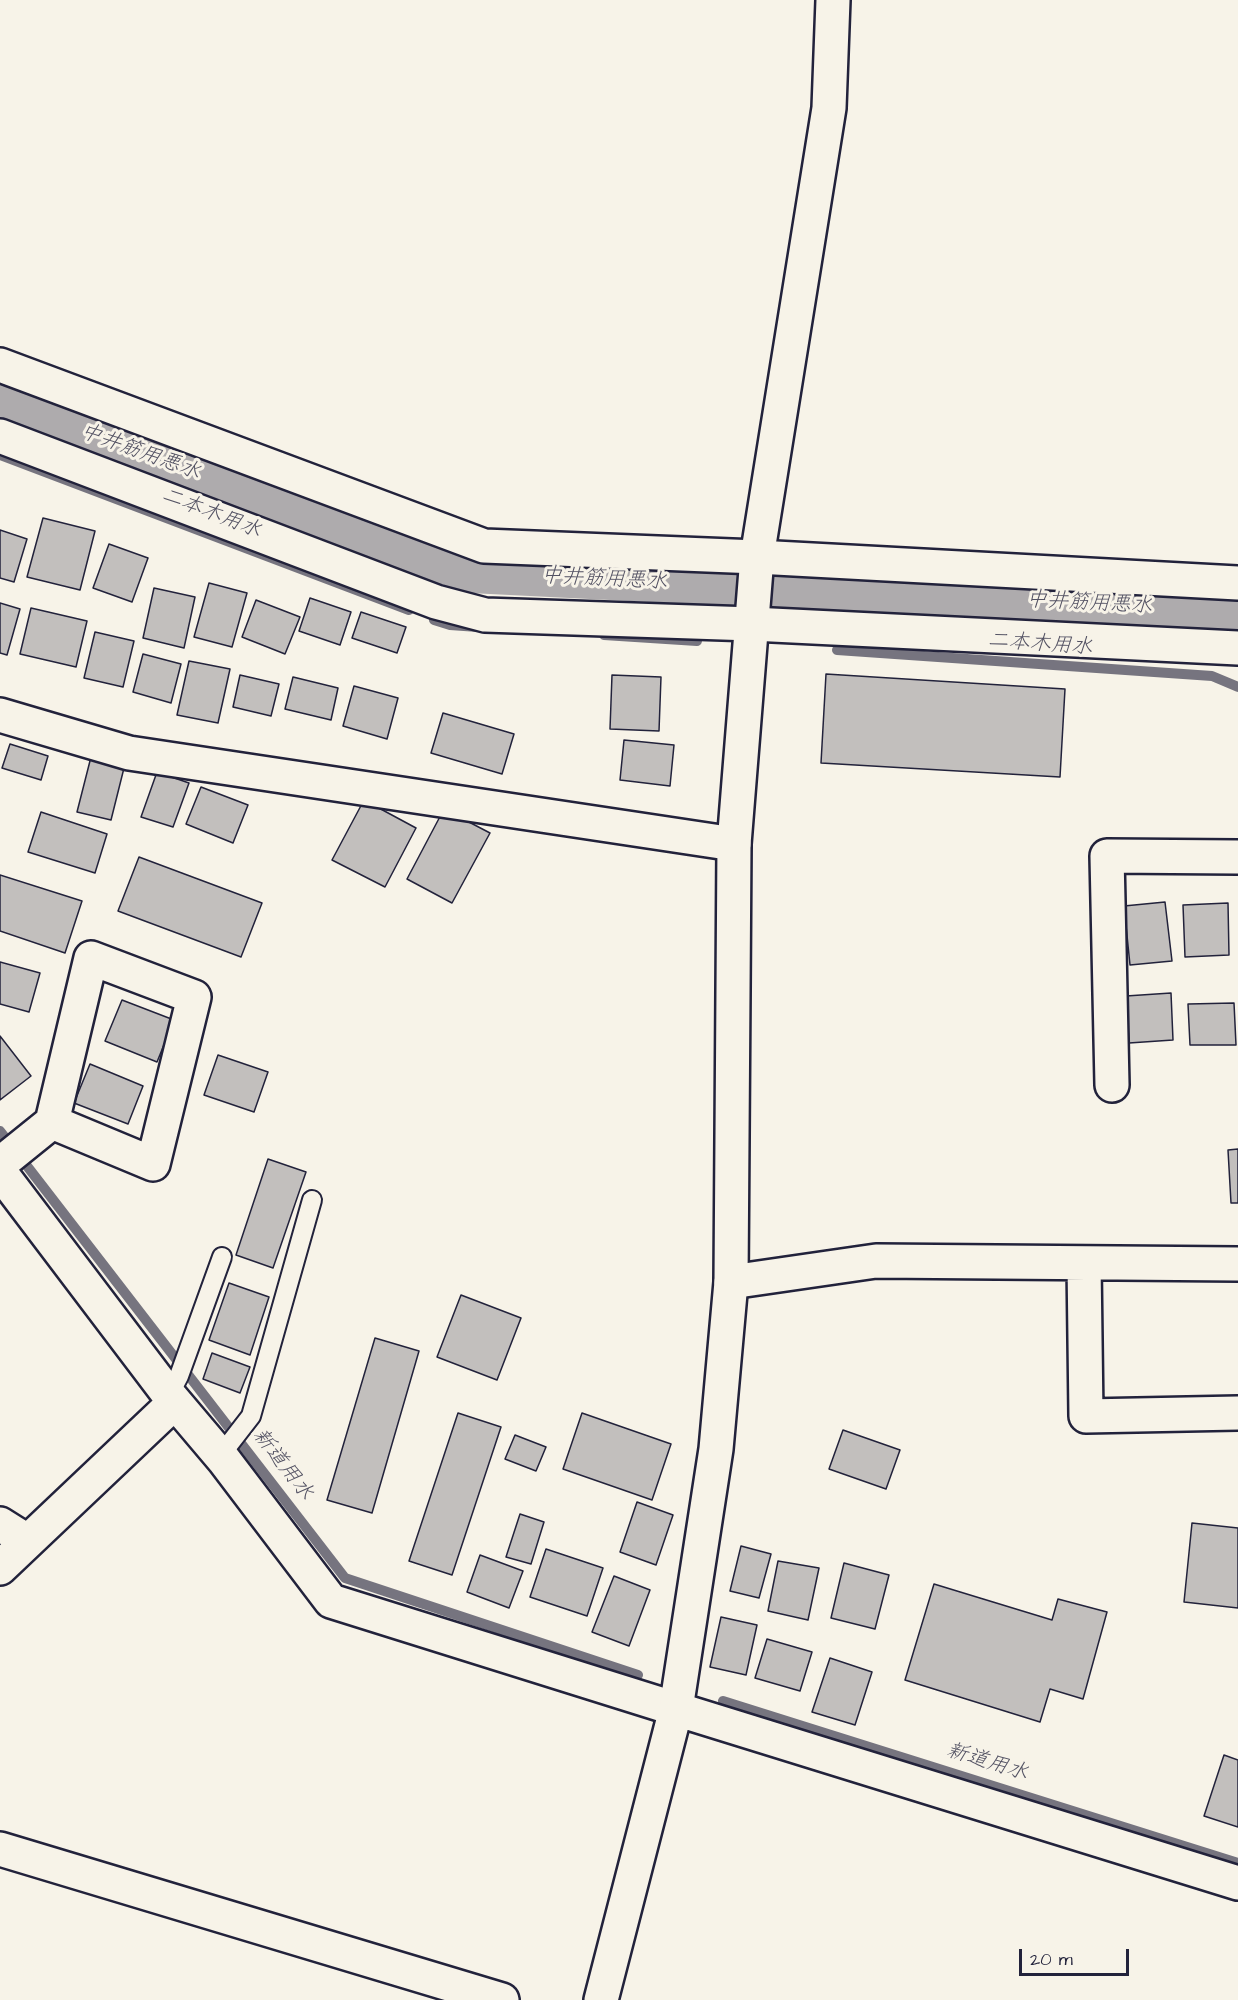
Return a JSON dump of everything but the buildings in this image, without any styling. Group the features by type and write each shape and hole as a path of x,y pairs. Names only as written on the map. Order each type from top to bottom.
{"street":[{"path":"601,2000 676,1710 716,1449 731,1281 734,844 755,589 829,108 833,0"},
{"path":"0,365 484,546 755,589 1238,648"},
{"path":"0,436 436,602 485,615 755,589 1238,583"},
{"path":"0,716 129,753 734,844"},
{"path":"1112,1085 1107,856 1238,857"},
{"path":"41,1131 153,1164 194,997 92,958 41,1131 1,1166 172,1398 332,1601 676,1710 1238,1883"},
{"path":"731,1281 876,1261 1238,1264"},
{"path":"1084,1263 1086,1416 1238,1413"},
{"path":"0,1568 172,1398"},
{"path":"0,1524 27,1542"},
{"path":"0,1849 502,2000"}],"lane":[{"path":"220,1456 252,1416 312,1200"},
{"path":"172,1398 222,1257"}],"waterway":[{"name":"中井筋用悪水","path":"0,401 461,573 1238,612"},
{"name":"二本木用水","path":"0,455 409,610"},
{"name":"二本木用水","path":"434,620 450,625 478,627"},
{"name":"二本木用水","path":"604,635 697,641"},
{"name":"二本木用水","path":"837,650 1212,676 1238,687"},
{"name":"新道用水","path":"0,1131 345,1578 638,1675"},
{"name":"新道用水","path":"723,1701 1238,1863"}]}
